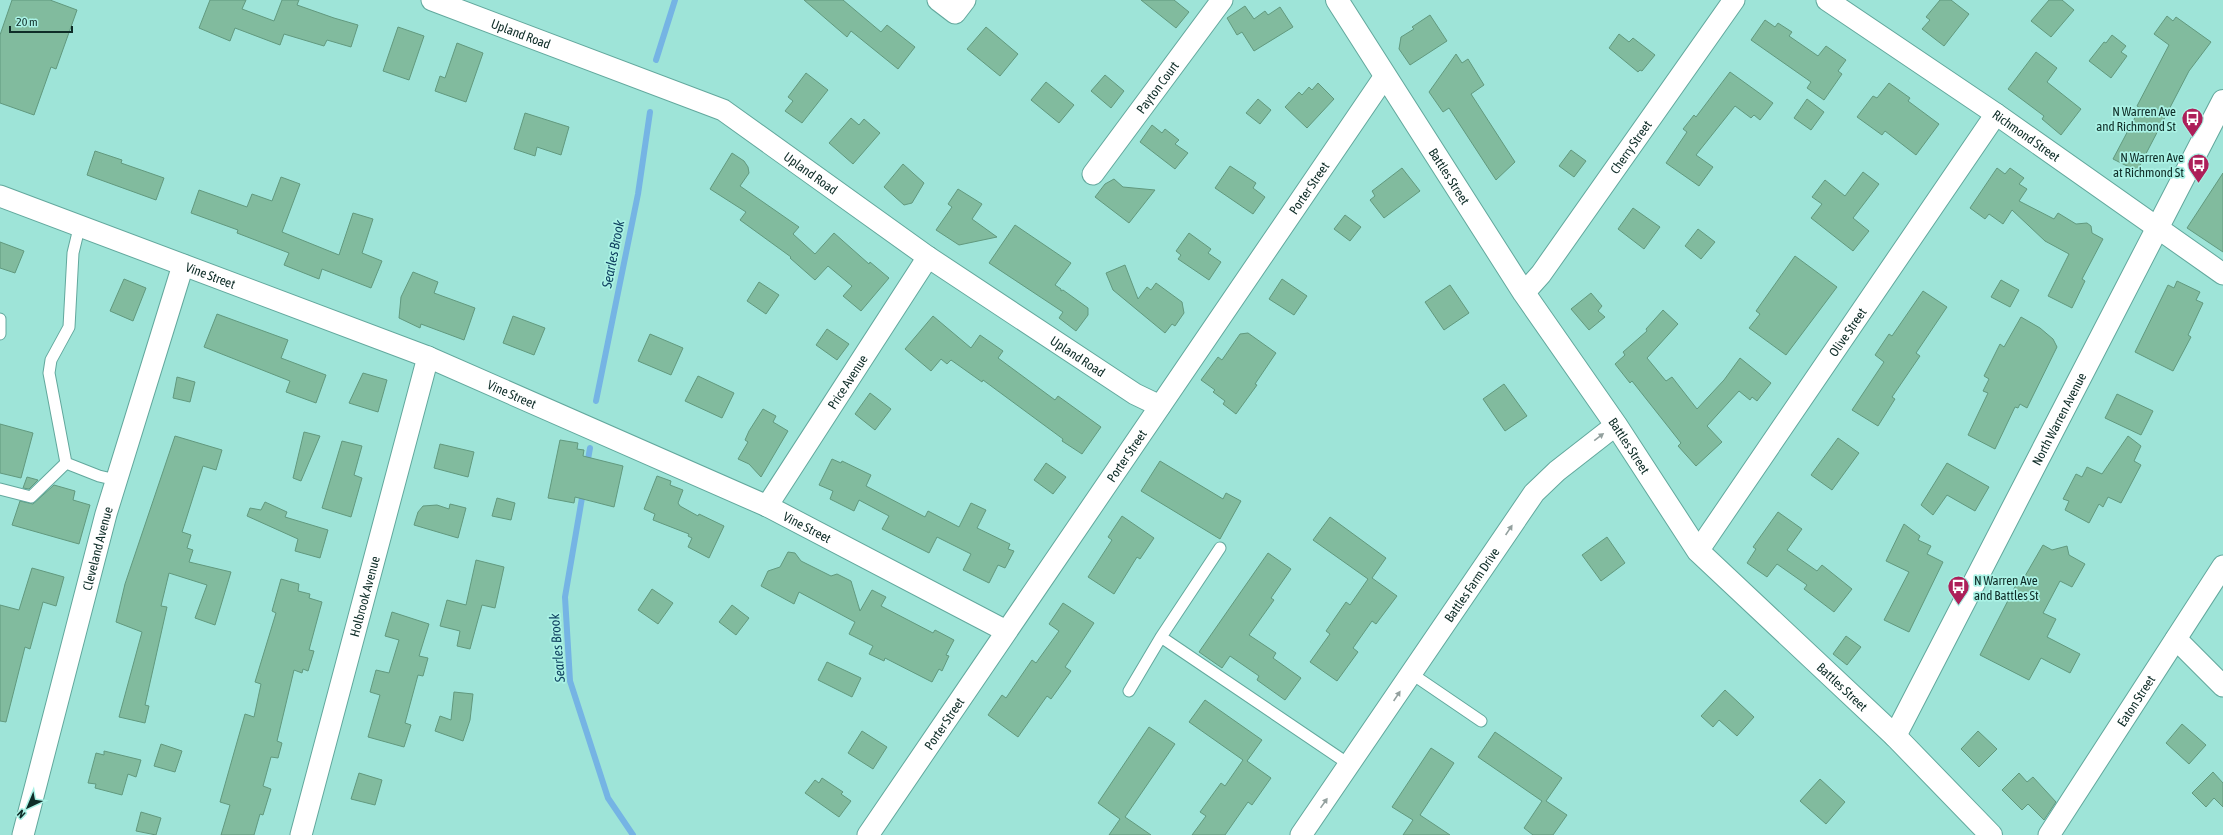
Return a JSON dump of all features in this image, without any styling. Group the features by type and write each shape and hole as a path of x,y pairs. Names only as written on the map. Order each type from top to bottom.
{"street":[{"name":"Upland Road","path":"432,0 723,110 928,257 1135,394 1160,406"},
{"path":"938,0 960,6"},
{"name":"Payton Court","path":"1093,174 1222,0"},
{"name":"Battles Street","path":"1337,0 1384,76 1524,293 1616,425 1698,551 1895,736 1991,835"},
{"name":"Cherry Street","path":"1524,293 1541,274 1734,0"},
{"name":"Richmond Street","path":"1827,0 1996,114 2223,274"},
{"name":"Porter Street","path":"868,835 1384,76"},
{"name":"North Warren Avenue","path":"1895,736 2223,101"},
{"name":"Olive Street","path":"1698,551 1996,114"},
{"name":"Vine Street","path":"0,196 80,224 183,265 428,357 767,506 1006,631"},
{"name":"Price Avenue","path":"767,506 928,257"},
{"name":"Cleveland Avenue","path":"23,835 106,514 183,265"},
{"name":"Holbrook Avenue","path":"301,835 428,357"},
{"name":"Battles Farm Drive","path":"1301,835 1534,493 1556,471 1616,425"},
{"name":"Eaton Street","path":"2049,835 2223,566"},
{"path":"2176,639 2223,686"}],"lane":[{"path":"66,463 49,373 51,360 69,327 73,253 80,224"},
{"path":"0,319 0,334"},
{"path":"66,463 99,476 116,480"},
{"path":"0,489 31,497 66,463"},
{"path":"1129,691 1161,637 1220,548"},
{"path":"1161,637 1350,765"},
{"path":"1412,674 1481,721"}],"building":[{"path":"12,0 50,0 77,10 56,69 51,67 34,115 0,103 0,35"},
{"path":"210,0 246,0 242,9 274,21 282,0 299,0 297,5 358,25 351,47 327,40 324,46 284,34 280,45 235,28 230,41 199,28"},
{"path":"804,0 843,0 881,32 887,25 915,47 898,69 851,31 847,37"},
{"path":"1141,0 1174,0 1189,12 1176,28"},
{"path":"1940,0 1951,0 1969,14 1944,46 1922,29 1930,20 1926,17"},
{"path":"2049,0 2062,0 2074,10 2051,37 2031,21"},
{"path":"1245,6 1254,19 1265,11 1268,15 1280,7 1293,27 1254,51 1242,32 1237,35 1227,18"},
{"path":"1430,15 1447,41 1410,65 1399,49 1401,37 1414,29 1412,27"},
{"path":"2167,16 2173,21 2176,17 2211,42 2189,71 2137,171 2113,159 2140,108 2137,106 2169,45 2154,34"},
{"path":"1765,20 1775,27 1778,23 1792,32 1789,36 1818,56 1826,46 1846,60 1838,71 1842,74 1824,100 1807,88 1811,82 1751,40"},
{"path":"398,27 424,36 409,80 383,71"},
{"path":"986,27 1018,54 1000,76 967,49"},
{"path":"1619,34 1629,42 1633,38 1655,55 1642,71 1640,70 1638,72 1609,48"},
{"path":"2112,35 2126,46 2121,52 2127,56 2111,78 2089,61 2104,42 2106,43"},
{"path":"457,43 483,53 466,102 435,91 440,76 445,78"},
{"path":"2036,52 2057,68 2047,82 2081,109 2061,135 2042,119 2044,116 2008,89"},
{"path":"1456,54 1462,63 1468,59 1484,85 1471,94 1515,162 1496,180 1449,108 1443,112 1429,92"},
{"path":"1730,72 1773,103 1760,120 1754,115 1751,118 1735,106 1696,155 1713,167 1699,186 1666,163 1687,132 1683,129 1694,115 1696,117"},
{"path":"806,73 828,90 802,123 785,111 793,101 788,97"},
{"path":"1105,75 1124,91 1111,108 1091,91"},
{"path":"1046,82 1074,105 1059,123 1031,100"},
{"path":"1318,83 1334,99 1307,128 1285,107 1299,92 1302,95 1309,87 1312,90"},
{"path":"1889,83 1910,98 1908,101 1939,124 1916,155 1885,131 1882,135 1857,117 1873,96 1877,98"},
{"path":"1258,99 1271,110 1260,124 1246,113"},
{"path":"1807,99 1824,112 1811,130 1794,118"},
{"path":"525,113 569,127 561,155 537,147 535,156 514,149"},
{"path":"851,118 859,125 864,119 880,133 853,164 829,143"},
{"path":"1152,125 1162,133 1165,129 1179,140 1175,144 1188,153 1175,169 1140,142"},
{"path":"1571,150 1586,161 1574,177 1559,166"},
{"path":"95,151 122,160 121,163 164,178 156,200 87,175"},
{"path":"732,153 744,161 748,167 749,173 740,186 799,227 793,234 815,254 834,233 869,264 870,262 889,278 861,311 843,296 852,286 828,266 815,280 790,258 791,257 740,220 746,212 710,189"},
{"path":"903,164 924,183 912,203 904,205 884,187"},
{"path":"1230,166 1256,183 1253,188 1265,197 1253,214 1215,188"},
{"path":"1402,168 1420,191 1384,218 1370,200 1375,196 1372,191"},
{"path":"1997,168 2005,174 2010,168 2024,178 2019,184 2027,189 2019,201 2054,219 2058,213 2076,224 2087,223 2091,226 2092,233 2103,239 2082,279 2085,281 2072,308 2048,296 2069,254 2045,241 2012,210 2003,224 1989,214 1985,219 1970,208"},
{"path":"1863,172 1879,184 1853,218 1869,231 1853,251 1811,218 1822,204 1812,197 1825,180 1845,196"},
{"path":"2223,173 2223,252 2187,228"},
{"path":"281,177 300,184 282,232 339,255 353,213 373,219 362,253 382,261 371,288 322,269 319,279 284,265 289,253 237,233 238,230 191,213 199,190 247,207 252,194 272,201"},
{"path":"1114,179 1123,187 1155,190 1129,223 1095,197 1105,184"},
{"path":"958,189 982,204 972,219 997,237 959,245 936,230 952,207 948,204"},
{"path":"1633,208 1660,227 1644,249 1618,229"},
{"path":"1345,215 1361,227 1350,241 1334,229"},
{"path":"1015,225 1071,263 1055,285 1061,289 1061,291 1063,290 1088,308 1088,315 1076,331 1059,318 1063,312 989,263"},
{"path":"1698,229 1715,242 1701,259 1685,246"},
{"path":"1189,233 1211,249 1208,253 1221,262 1209,280 1178,259 1181,255 1176,251"},
{"path":"0,242 24,251 15,273 0,268"},
{"path":"1795,256 1837,287 1786,355 1749,328 1760,314 1756,311"},
{"path":"1125,265 1138,299 1147,287 1151,290 1156,283 1182,302 1184,313 1175,326 1172,324 1165,333 1113,290 1106,273"},
{"path":"413,272 438,282 434,293 475,308 464,340 421,324 420,328 399,318 401,297"},
{"path":"124,279 146,288 133,321 110,311"},
{"path":"1282,279 1307,296 1294,315 1269,299"},
{"path":"2001,280 2019,290 2010,307 1991,297"},
{"path":"2177,281 2200,292 2196,300 2203,303 2188,335 2191,337 2173,371 2135,352 2168,285 2174,288"},
{"path":"759,282 779,295 766,314 747,301"},
{"path":"1450,285 1469,313 1444,330 1425,302"},
{"path":"1923,291 1947,307 1916,353 1920,356 1892,397 1895,399 1878,426 1852,410 1884,362 1875,355 1889,334 1892,336"},
{"path":"1591,293 1602,306 1598,311 1605,317 1589,330 1571,309"},
{"path":"1663,310 1678,324 1647,358 1666,381 1672,377 1697,409 1724,380 1740,358 1771,383 1757,401 1752,397 1750,400 1739,391 1707,426 1722,442 1696,466 1678,446 1681,443 1632,381 1630,383 1615,364 1625,355 1623,352 1647,331 1646,329"},
{"path":"217,314 288,340 281,358 326,375 316,403 286,392 290,381 204,347"},
{"path":"513,316 545,328 534,355 503,343"},
{"path":"933,316 971,348 980,335 1003,351 998,358 1055,400 1058,396 1101,427 1082,454 1062,441 1063,439 983,380 982,382 951,360 947,364 941,359 931,371 905,349"},
{"path":"2021,317 2040,328 2053,339 2057,347 2027,408 2020,404 2018,408 2015,407 1995,449 1968,435 1988,393 1983,391 1989,379 1984,376 2000,344 2004,347"},
{"path":"827,329 849,344 837,360 816,345"},
{"path":"1248,333 1276,353 1255,384 1257,385 1236,414 1223,404 1225,401 1213,392 1215,390 1201,380 1218,357 1222,360 1240,334"},
{"path":"650,334 683,348 671,375 638,361"},
{"path":"363,373 387,380 378,412 349,403"},
{"path":"698,376 734,393 722,418 685,401"},
{"path":"177,377 195,382 190,402 173,398"},
{"path":"1504,384 1527,416 1505,431 1483,399"},
{"path":"870,393 891,409 875,430 855,414"},
{"path":"2117,394 2153,411 2141,435 2105,418"},
{"path":"763,409 776,416 773,422 788,431 761,477 749,464 738,459 748,442 745,440 749,431"},
{"path":"0,424 33,433 21,478 0,473"},
{"path":"304,432 320,436 301,481 293,478"},
{"path":"175,436 222,450 216,470 203,466 182,532 191,535 187,548 193,550 189,562 231,572 215,625 195,618 207,585 169,573 161,606 167,607 145,705 149,706 145,723 119,717 142,632 116,622 125,584"},
{"path":"2128,436 2141,446 2134,461 2141,465 2121,503 2108,497 2103,507 2099,504 2089,523 2065,510 2069,501 2063,499 2076,474 2082,477 2087,467 2102,474"},
{"path":"1838,438 1859,453 1832,490 1811,475"},
{"path":"560,440 578,443 577,449 584,450 583,456 623,466 614,507 575,497 574,503 548,498"},
{"path":"342,441 362,446 354,475 362,478 351,517 322,508"},
{"path":"440,444 474,452 468,477 434,468"},
{"path":"832,459 841,463 842,461 871,475 866,486 925,517 928,511 959,527 971,503 986,510 977,528 1010,544 1008,549 1014,551 1005,568 998,565 989,583 963,570 971,554 937,537 929,553 882,529 889,516 859,500 854,511 830,499 833,491 819,485"},
{"path":"1160,461 1223,499 1226,493 1241,501 1220,539 1141,491"},
{"path":"1046,463 1066,477 1053,494 1034,480"},
{"path":"1947,463 1989,487 1975,511 1947,495 1933,515 1921,505"},
{"path":"657,476 671,481 670,485 683,490 678,503 680,506 698,516 699,514 724,526 709,558 688,547 692,538 688,536 689,534 653,520 655,514 644,509"},
{"path":"27,477 38,480 29,489 23,488"},
{"path":"54,485 75,491 73,500 90,505 79,544 12,525 20,501 33,504"},
{"path":"497,498 515,503 511,520 492,516"},
{"path":"265,502 287,512 285,517 328,530 320,558 295,551 298,539 247,516 250,508 261,510"},
{"path":"450,504 466,508 458,538 414,525 418,512 423,506 437,505 449,509"},
{"path":"1778,512 1802,529 1787,550 1817,571 1822,565 1852,589 1834,612 1804,589 1807,585 1777,564 1767,577 1747,563 1756,549 1753,547"},
{"path":"1122,516 1154,538 1140,559 1137,557 1114,594 1088,577 1112,540 1108,537"},
{"path":"1330,517 1386,558 1372,578 1397,596 1376,624 1372,621 1353,648 1358,652 1337,681 1310,662 1330,634 1326,631 1346,602 1350,605 1368,579 1313,540"},
{"path":"1904,524 1920,536 1918,540 1931,546 1927,554 1943,562 1909,632 1884,620 1909,572 1886,561"},
{"path":"1607,537 1625,563 1601,581 1582,555"},
{"path":"2043,545 2052,550 2067,546 2069,555 2085,564 2072,587 2060,581 2043,613 2056,619 2047,637 2080,654 2070,673 2041,658 2029,680 1980,655 2018,581 2021,583"},
{"path":"788,552 795,553 801,561 831,576 837,574 851,581 860,611 872,590 886,597 881,606 933,633 935,630 954,640 946,655 949,656 942,671 939,669 932,682 885,658 884,661 869,654 873,646 849,634 855,622 799,592 794,604 761,586 768,571 780,567"},
{"path":"1268,553 1291,569 1271,598 1274,600 1249,635 1276,653 1273,658 1301,678 1285,700 1257,680 1259,676 1230,656 1222,668 1199,652"},
{"path":"476,560 504,567 495,608 482,605 470,649 457,646 460,631 440,626 447,600 466,605"},
{"path":"32,568 64,577 56,606 43,602 30,649 25,647 6,722 0,721 0,605 19,610"},
{"path":"281,579 299,584 298,591 310,594 309,598 322,602 309,650 314,651 308,671 303,669 302,673 294,670 277,741 282,743 278,758 271,757 263,786 271,789 263,815 260,814 254,835 221,835 230,805 220,802 245,714 254,717 261,684 255,682 276,613 272,611"},
{"path":"652,589 673,603 658,624 638,610"},
{"path":"1063,603 1094,623 1065,667 1071,671 1051,699 1047,696 1018,737 988,715 1002,695 1006,698 1032,660 1036,663 1059,631 1049,624"},
{"path":"732,605 749,618 736,635 719,622"},
{"path":"392,612 429,624 419,656 428,658 423,676 418,675 405,723 411,725 404,747 368,737 380,695 370,692 376,670 389,673 399,640 385,636"},
{"path":"1846,636 1861,647 1847,665 1833,654"},
{"path":"827,662 861,678 852,697 818,680"},
{"path":"1725,690 1754,717 1737,736 1719,720 1713,727 1701,716"},
{"path":"454,692 473,694 470,720 463,741 435,731 440,716 451,720"},
{"path":"1205,700 1262,740 1247,761 1271,778 1252,805 1248,802 1225,835 1192,835 1206,816 1200,812 1221,783 1225,786 1243,760 1189,722"},
{"path":"2182,724 2206,745 2189,764 2166,743"},
{"path":"1149,727 1175,744 1125,817 1151,835 1109,835 1120,819 1098,803"},
{"path":"862,731 887,747 873,769 848,753"},
{"path":"1978,731 1997,749 1979,767 1961,749"},
{"path":"1495,732 1562,778 1546,801 1567,815 1553,835 1533,835 1524,828 1542,801 1478,757"},
{"path":"161,744 182,751 175,772 154,766"},
{"path":"1431,748 1454,763 1420,815 1450,835 1403,835 1413,820 1392,807"},
{"path":"104,751 141,760 136,777 128,774 122,795 95,788 96,784 88,783 96,753 104,755"},
{"path":"2213,772 2223,783 2223,807 2214,798 2206,807 2192,793"},
{"path":"359,773 382,780 375,805 351,799"},
{"path":"2019,773 2027,782 2033,777 2056,802 2044,820 2028,804 2022,810 2002,790"},
{"path":"822,778 843,792 841,794 851,801 839,817 805,793 815,780 819,783"},
{"path":"1820,779 1845,802 1826,824 1800,801"},
{"path":"141,812 161,818 156,835 136,831"}],"waterway":[{"name":"Searles Brook","path":"656,60 675,0"},
{"name":"Searles Brook","path":"596,401 638,194 650,112"},
{"name":"Searles Brook","path":"587,465 590,448"},
{"name":"Searles Brook","path":"583,492 565,597 570,681 608,798 633,835"}],"place":[{"name":"N Warren Ave and Richmond St","path":"2192,138"},
{"name":"N Warren Ave at Richmond St","path":"2199,184"},
{"name":"N Warren Ave and Battles St","path":"1959,606"}]}
